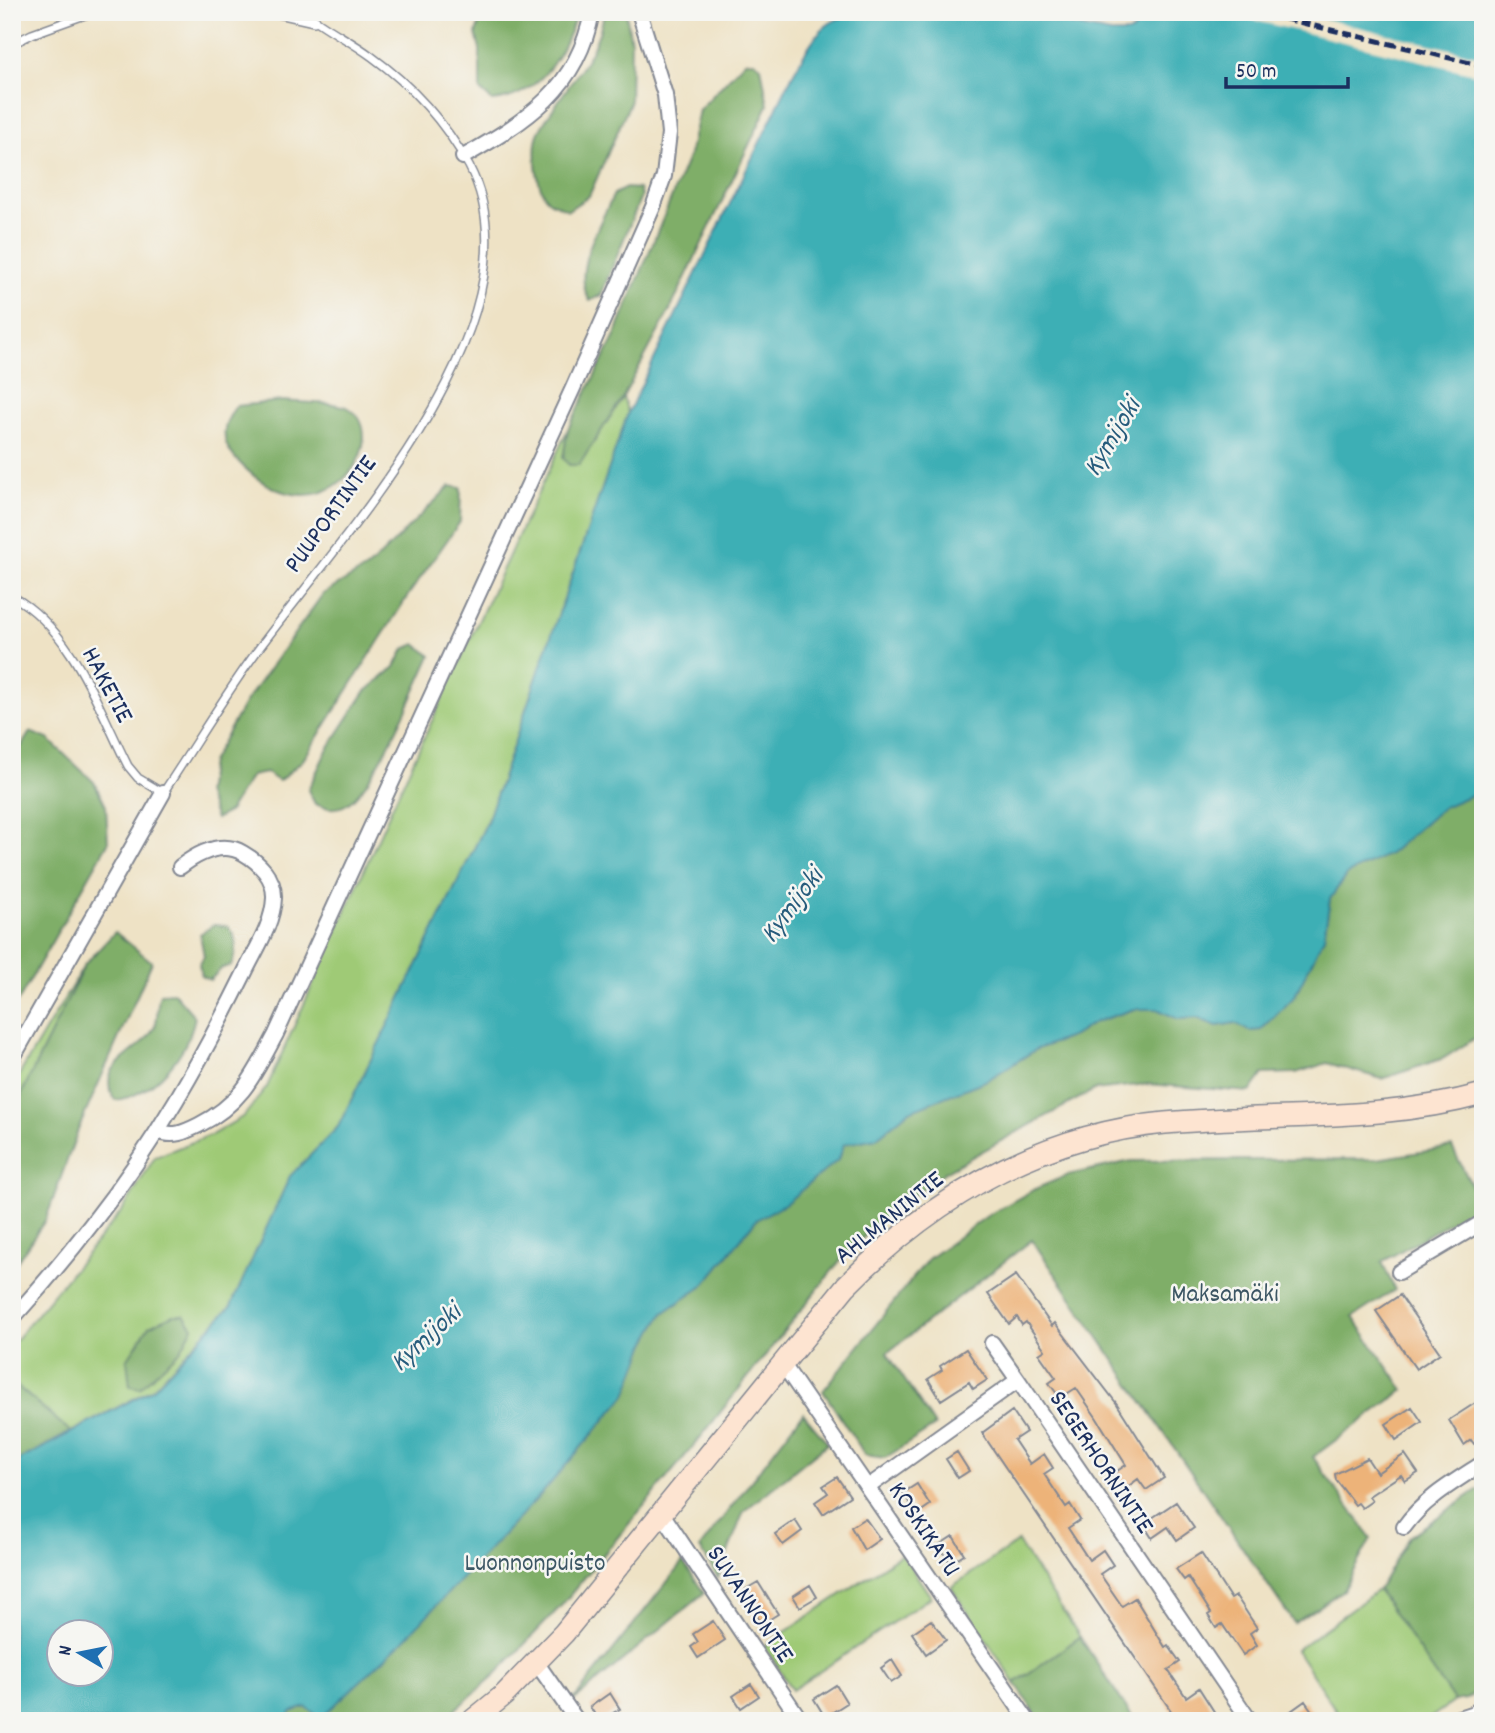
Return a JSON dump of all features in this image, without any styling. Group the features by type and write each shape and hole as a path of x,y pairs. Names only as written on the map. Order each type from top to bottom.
{"street":[{"path":"463,157 535,113 568,76 588,34 592,12"},
{"path":"158,1131 166,1135 183,1133 236,1102 276,1034 573,388 653,207 664,176 669,133 665,95 639,12"},
{"name":"PUUPORTINTIE","path":"12,1059 163,793"},
{"path":"12,1319 116,1193 158,1131 267,926 274,895 265,871 240,851 218,848 204,851 180,867"},
{"name":"AHLMANINTIE","path":"472,1721 536,1662 846,1286 889,1244 968,1187 1049,1149 1105,1133 1165,1123 1357,1115 1435,1106 1483,1094"},
{"path":"1399,1272 1483,1222"},
{"path":"992,1343 1018,1380"},
{"name":"KOSKIKATU","path":"782,1363 1028,1721"},
{"name":"SEGERHORNINTIE","path":"868,1487 1018,1380 1250,1721"},
{"path":"1404,1527 1415,1513 1445,1488 1483,1463"},
{"name":"SUVANNONTIE","path":"661,1512 801,1721"},
{"path":"536,1662 578,1721"},
{"path":"1450,1721 1478,1713"}],"lane":[{"path":"12,44 93,12"},
{"path":"270,12 318,23"},
{"name":"PUUPORTINTIE","path":"163,793 257,650 379,490 427,415 457,360 480,302 489,246 482,201 463,157 408,85 305,12"},
{"name":"HAKETIE","path":"12,596 42,617 59,637 128,766 138,778 163,793"}],"green space":[{"path":"482,12 577,12 565,43 548,71 524,91 509,98 492,101 480,90 480,49 476,34"},
{"path":"604,12 626,12 631,42 630,103 589,196 568,210 548,200 544,194 536,167 537,138 594,45"},
{"path":"745,61 754,61 761,66 768,105 670,310 623,397 579,465 569,465 563,458 568,429 614,338 689,155 699,110"},
{"path":"626,188 639,189 641,197 601,295 590,301 583,276 585,262 595,233 614,194"},
{"path":"623,397 628,413 487,822 338,1127 290,1176 231,1306 152,1389 71,1432 12,1382 12,1344 122,1211 155,1157 213,1134 244,1116 267,1087 397,796 568,429 563,458 579,465"},
{"path":"283,401 342,405 361,421 364,441 357,461 343,479 322,492 297,495 267,485 235,458 227,445 226,426 236,406"},
{"path":"450,486 461,488 460,522 409,594 303,760 279,781 266,773 251,776 229,811 216,819 206,793 211,762 244,704 323,594 370,566"},
{"path":"416,644 431,656 382,758 359,793 347,804 331,808 315,804 308,790 327,750 365,692 395,667 404,649"},
{"path":"30,732 48,739 94,782 106,806 108,843 19,1000 12,1005 12,761"},
{"name":"Luonnonpuisto","path":"1483,790 1483,1033 1444,1058 1382,1079 1327,1063 1296,1073 1263,1074 1250,1092 1147,1084 1094,1090 948,1170 892,1210 843,1257 700,1438 561,1606 496,1674 442,1721 287,1721 291,1712 307,1707 320,1717 403,1640 543,1492 626,1395 646,1343 663,1313 703,1286 756,1220 786,1203 839,1159 844,1144 876,1138 909,1111 987,1080 1037,1049 1073,1036 1095,1022 1135,1009 1157,1009 1178,1019 1197,1018 1217,1026 1235,1023 1249,1031 1261,1030 1294,997 1324,937 1330,899 1347,874 1389,854 1443,807"},
{"path":"214,925 228,926 234,936 236,950 231,966 222,968 210,980 202,976 199,965 204,956 200,934"},
{"path":"115,932 152,962 78,1130 46,1219 12,1269 12,1120 22,1093 85,964"},
{"path":"85,964 22,1093 12,1120 12,1087"},
{"path":"174,993 195,1017 185,1045 156,1081 130,1097 115,1100 110,1087 114,1068 149,1036 157,1019 160,994"},
{"name":"Maksamäki","path":"1452,1147 1476,1194 1476,1207 1382,1262 1395,1290 1353,1317 1404,1390 1313,1457 1371,1538 1343,1590 1294,1623 1032,1240 887,1353 935,1426 885,1458 865,1455 823,1391 928,1259 987,1216 1035,1189 1068,1175 1131,1161 1377,1159"},
{"path":"173,1315 184,1315 193,1327 181,1350 140,1388 130,1386 127,1360 149,1326"},
{"path":"12,1382 71,1432 12,1464"},
{"path":"803,1413 828,1443 744,1511 718,1578 700,1548"},
{"path":"1483,1486 1483,1688 1466,1699 1454,1701 1378,1590 1409,1537"},
{"path":"1018,1542 1080,1637 1015,1683 951,1587"},
{"path":"902,1554 931,1597 792,1690 764,1646"},
{"path":"683,1562 704,1593 572,1702"},
{"path":"1378,1590 1454,1701 1426,1721 1343,1721 1296,1650"},
{"path":"1080,1637 1135,1721 1040,1721 1015,1683"}],"water":[{"name":"Kymijoki","path":"864,12 1008,12 1111,33 1128,33 1134,30 1142,12 1483,12 1483,790 1443,807 1389,854 1347,874 1330,899 1324,937 1294,997 1261,1030 1249,1031 1235,1023 1217,1026 1197,1018 1178,1019 1157,1009 1134,1009 1095,1022 1073,1036 1037,1049 987,1080 909,1111 876,1138 844,1144 839,1159 786,1203 756,1220 703,1286 663,1313 646,1343 626,1395 543,1492 403,1641 321,1718 306,1707 291,1712 287,1721 12,1721 12,1464 153,1389 231,1306 290,1176 338,1127 487,822 628,413 793,74 813,40 838,19"}],"pier":[{"path":"1220,12 1296,12 1483,57 1483,76"}],"building":[{"path":"1016,1275 1052,1326 1055,1323 1117,1404 1164,1478 1146,1490 1138,1479 1122,1491 1111,1475 1126,1465 1096,1417 1076,1388 1060,1398 1049,1383 1056,1378 1039,1354 1045,1350 1026,1322 1022,1325 1017,1317 1009,1324 988,1294"},
{"path":"1400,1295 1440,1353 1416,1369 1376,1311"},
{"path":"966,1349 987,1380 973,1389 969,1382 941,1400 928,1379 942,1370 940,1366"},
{"path":"1483,1398 1483,1439 1474,1444 1471,1440 1464,1445 1449,1420"},
{"path":"1412,1407 1422,1422 1396,1440 1386,1424"},
{"path":"1012,1411 1026,1432 1014,1440 1030,1464 1044,1454 1053,1468 1044,1474 1066,1507 1070,1504 1080,1520 1068,1528 1089,1560 1103,1550 1113,1565 1100,1574 1122,1606 1135,1598 1165,1647 1168,1645 1180,1662 1168,1670 1186,1697 1199,1688 1220,1721 1178,1721 982,1433"},
{"path":"957,1452 969,1471 958,1478 946,1459"},
{"path":"1405,1454 1418,1473 1405,1481 1401,1475 1369,1496 1372,1501 1362,1508 1358,1503 1355,1505 1336,1480 1335,1474 1367,1458 1377,1473"},
{"path":"837,1477 850,1496 823,1514 815,1502 828,1493 823,1486"},
{"path":"917,1484 930,1505 917,1514 903,1493"},
{"path":"1176,1502 1194,1528 1177,1540 1168,1527 1152,1538 1143,1524"},
{"path":"865,1518 880,1539 864,1550 851,1527"},
{"path":"795,1520 802,1531 783,1545 775,1534"},
{"path":"953,1536 964,1554 950,1563 939,1545"},
{"path":"1201,1553 1231,1599 1236,1596 1257,1628 1250,1633 1257,1645 1243,1655 1222,1624 1216,1628 1208,1615 1211,1613 1188,1577 1184,1580 1176,1569"},
{"path":"758,1582 778,1614 762,1624 748,1602 753,1599 746,1589"},
{"path":"810,1585 817,1597 800,1607 793,1596"},
{"path":"931,1620 946,1640 926,1654 912,1633"},
{"path":"713,1621 725,1640 698,1658 691,1647 698,1642 693,1634"},
{"path":"892,1660 902,1676 891,1683 881,1668"},
{"path":"751,1684 759,1696 741,1708 733,1696"},
{"path":"836,1685 847,1703 825,1717 814,1699"},
{"path":"610,1693 620,1709 599,1721 590,1707"},
{"path":"1305,1701 1319,1721 1277,1721"}],"railway":[{"path":"1256,12 1483,66"}]}
